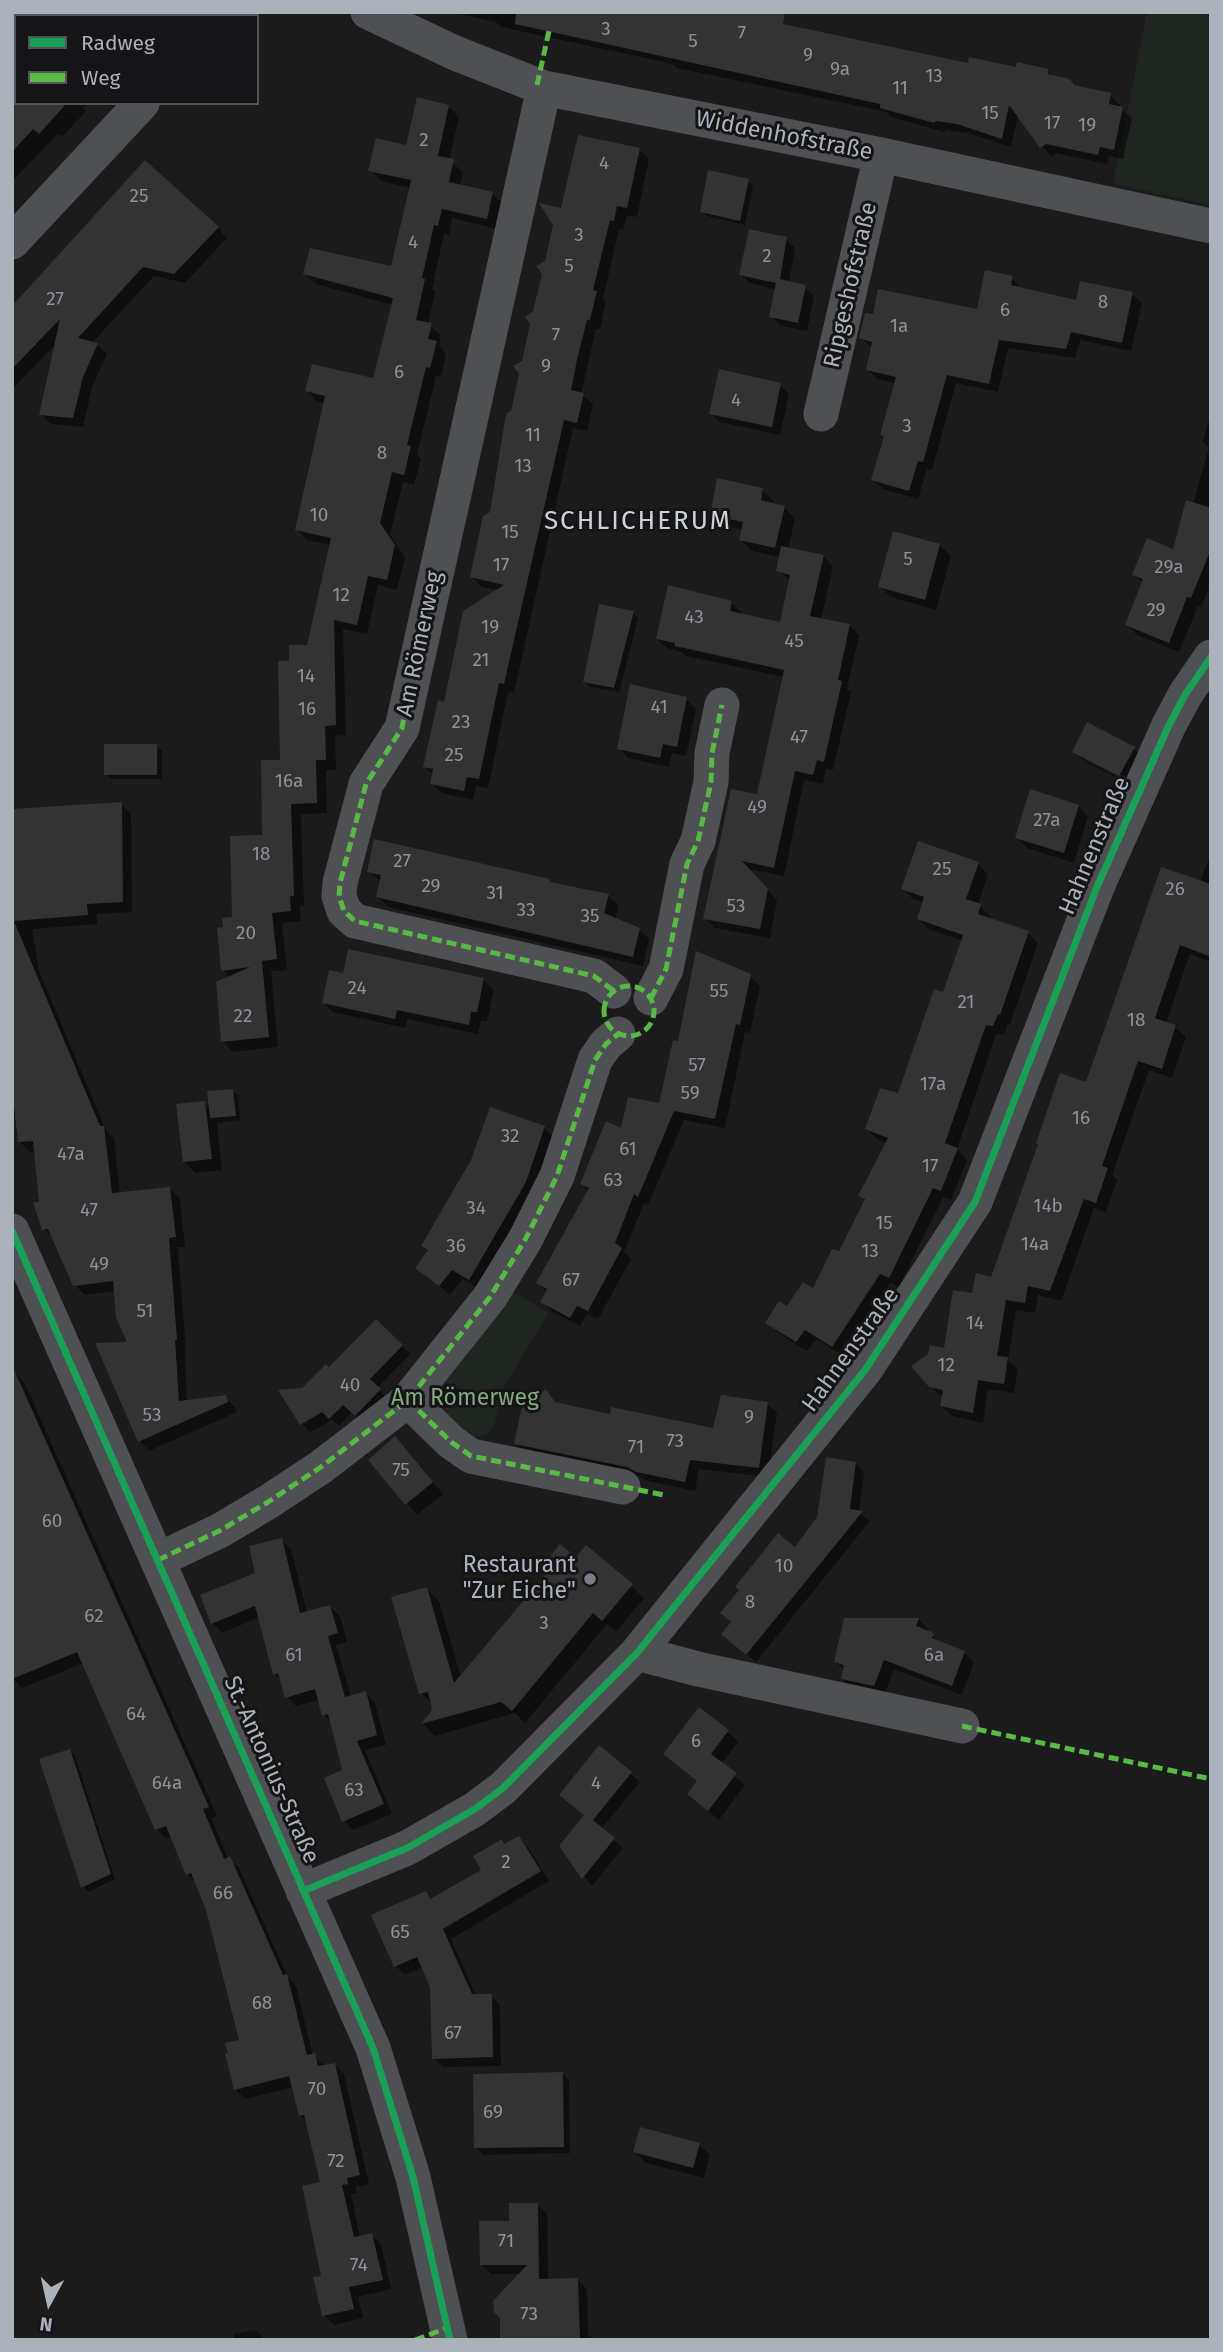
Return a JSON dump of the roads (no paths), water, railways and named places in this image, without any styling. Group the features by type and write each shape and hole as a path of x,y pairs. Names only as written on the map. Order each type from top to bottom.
{"street":[{"name":"Widdenhofstraße","path":"368,12 455,53 544,88 881,155 1211,226"},
{"name":"Am Römerweg","path":"544,88 402,728 366,784 339,896 344,911 355,921 594,976 614,991 634,986 651,998"},
{"path":"12,242 140,105"},
{"name":"Ripgeshofstraße","path":"821,414 881,155"},
{"name":"Hahnenstraße","path":"303,1891 407,1847 475,1810 521,1770 636,1653 865,1370 975,1202 1097,887 1169,725 1185,695 1211,657"},
{"path":"614,991 607,999 605,1016 610,1027 618,1034 632,1036 647,1030 654,1016 651,998 666,969 687,864 698,841 711,782 712,752 722,705"},
{"path":"158,1560 221,1530 268,1502 321,1467 408,1400 490,1297 525,1240 557,1176 595,1060 606,1044 618,1034"},
{"name":"St.-Antonius-Straße","path":"12,1231 377,2060 412,2177 450,2340"},
{"path":"408,1400 451,1443 471,1456 623,1487"},
{"path":"636,1653 962,1726"}],"place":[{"name":"Restaurant \"Zur Eiche\"","path":"590,1579"}],"district":[{"name":"SCHLICHERUM","path":"638,522"}]}
